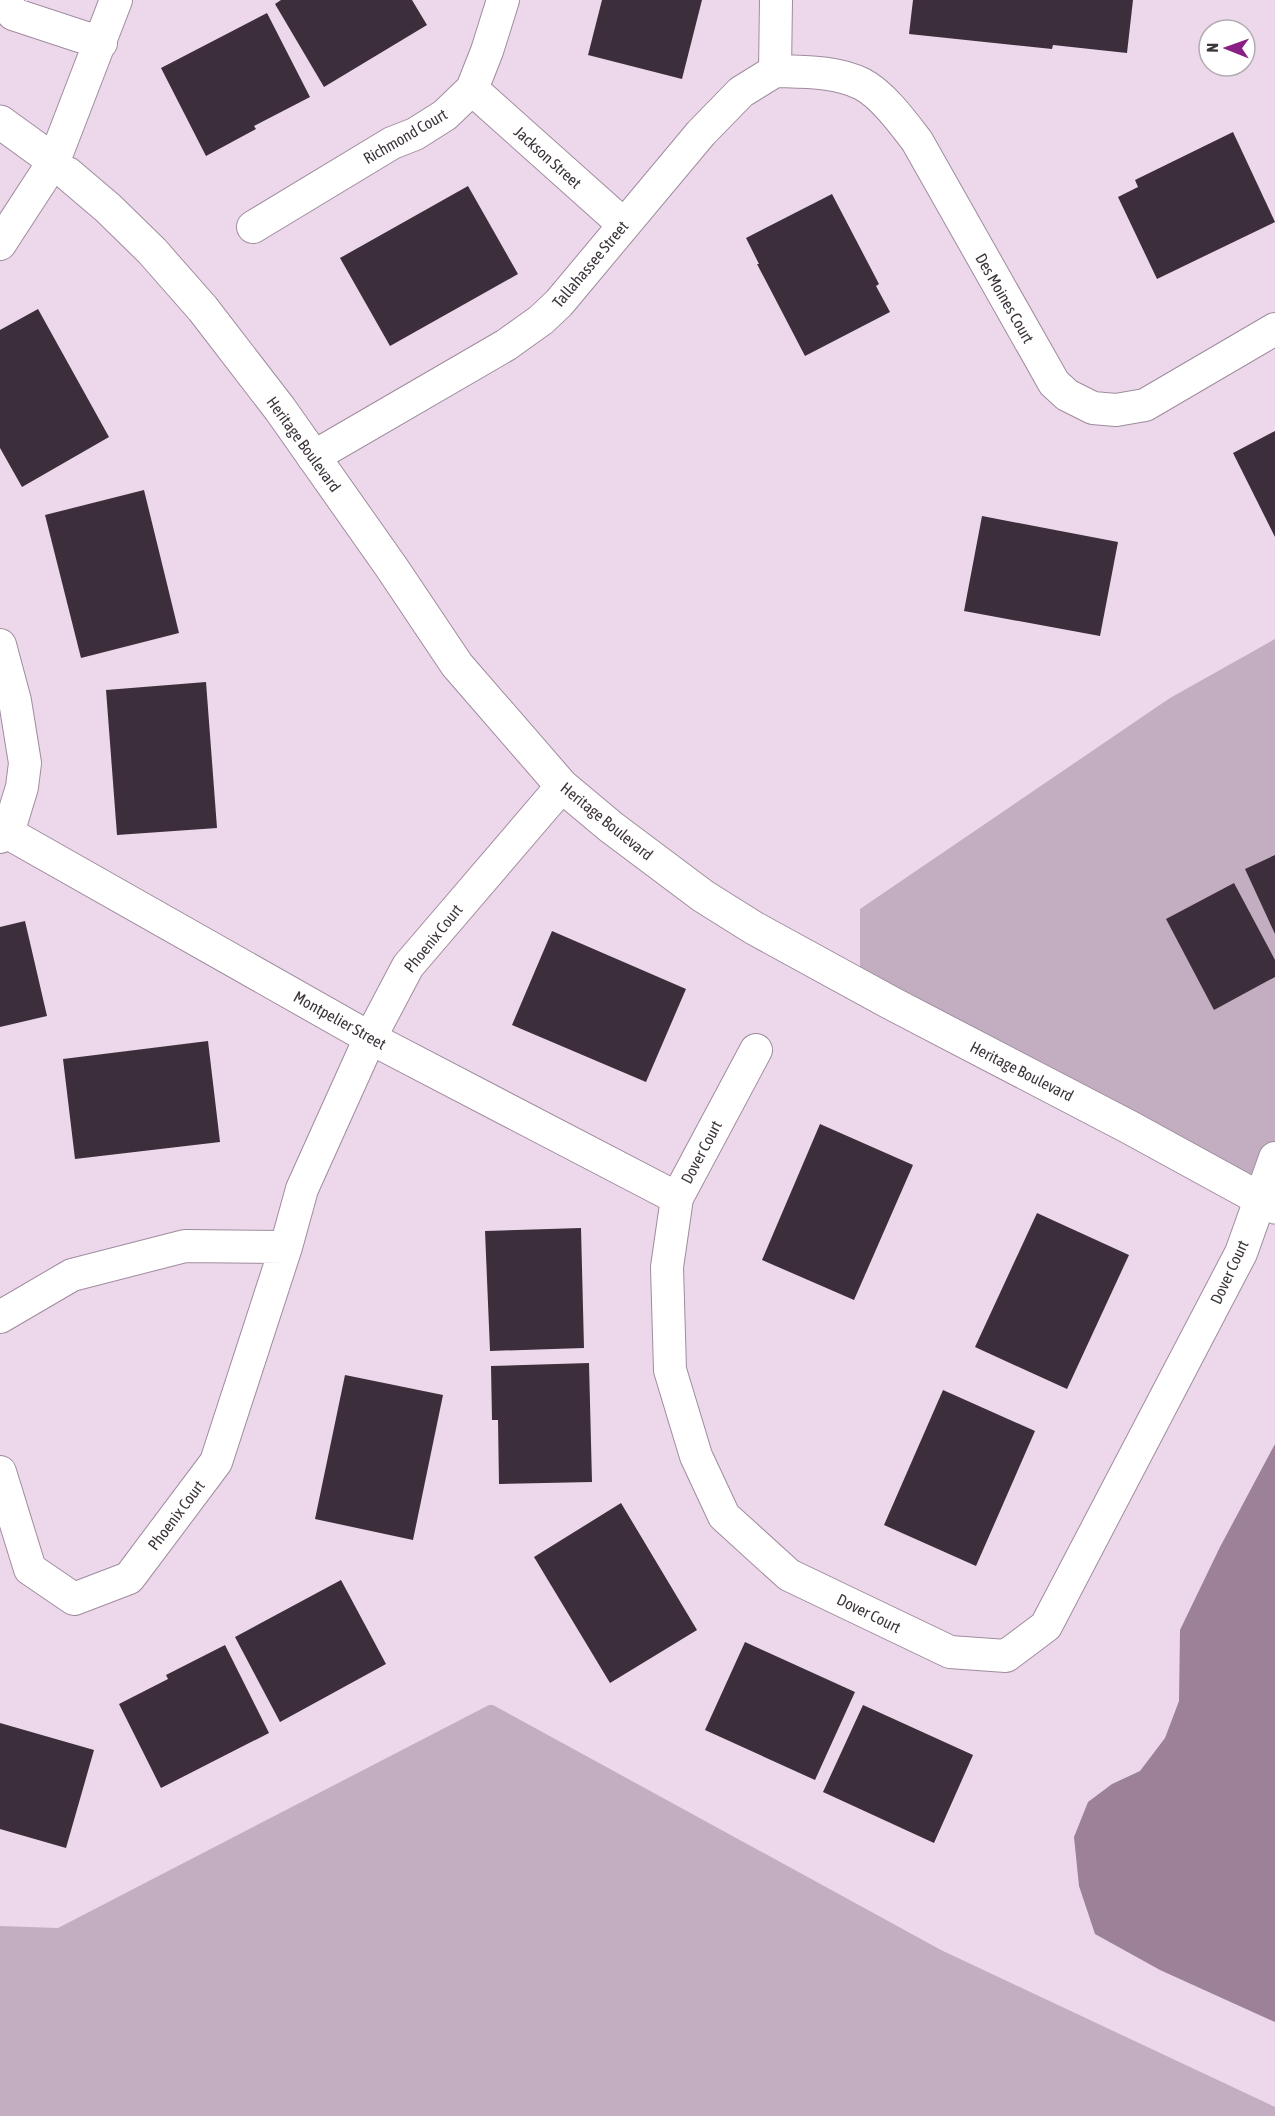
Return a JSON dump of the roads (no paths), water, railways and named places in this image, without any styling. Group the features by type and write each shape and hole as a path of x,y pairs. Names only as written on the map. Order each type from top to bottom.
{"street":[{"path":"8,0 7,5 13,14 101,43"},
{"path":"0,244 61,167 116,0"},
{"name":"Richmond Court","path":"252,227 392,142 415,134 445,115 472,90 503,0"},
{"path":"775,71 776,0"},
{"name":"Tallahassee Street","path":"314,457 506,345 542,320 559,303 701,133 741,92 775,71"},
{"name":"Des Moines Court","path":"775,71 819,73 853,81 864,85 895,113 917,141 1054,383 1067,395 1093,408 1116,410 1145,405 1275,329"},
{"name":"Jackson Street","path":"472,90 623,224"},
{"name":"Heritage Boulevard","path":"0,122 61,167 108,208 152,251 204,309 314,457 457,665 562,786 611,827 703,896 754,928 1267,1203"},
{"path":"0,645 15,701 25,763 22,787 4,835"},
{"name":"Phoenix Court","path":"0,1472 30,1569 74,1599 129,1578 216,1462 286,1247 302,1189 370,1038 408,966 562,786"},
{"name":"Montpelier Street","path":"4,835 370,1038 677,1198"},
{"name":"Dover Court","path":"756,1050 677,1198 667,1267 670,1370 696,1456 724,1516 789,1575 951,1652 1006,1656 1046,1626 1267,1203 1275,1158"},
{"path":"0,1317 72,1275 185,1246 286,1247"}]}
